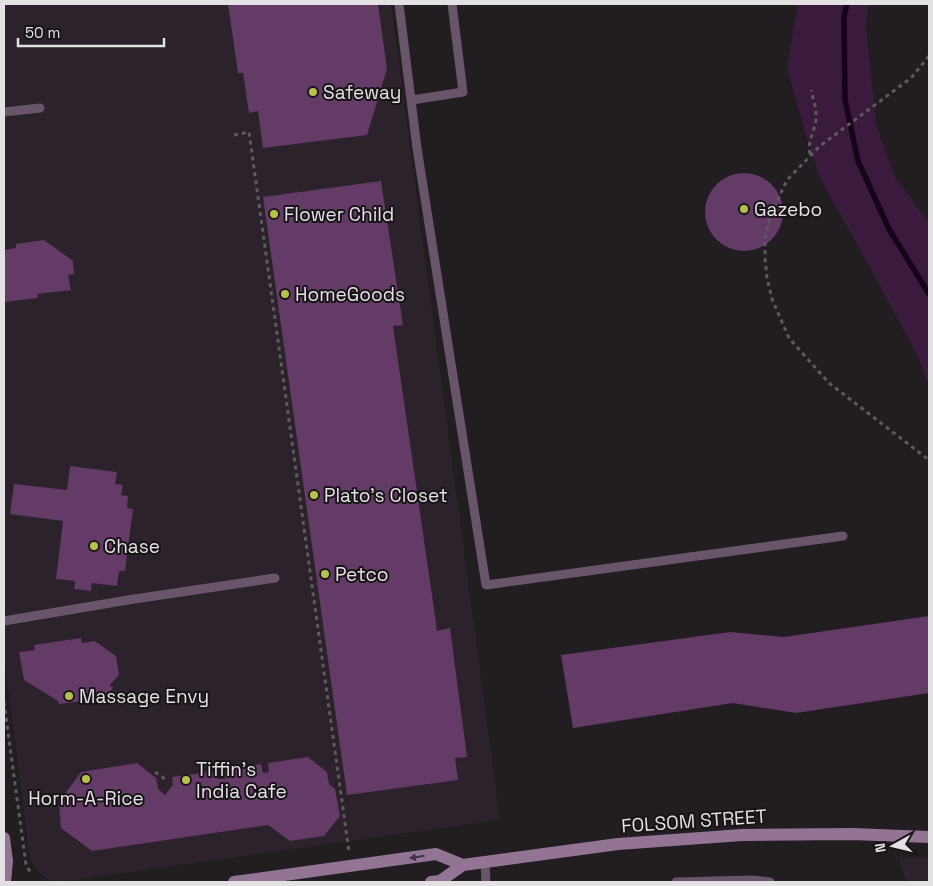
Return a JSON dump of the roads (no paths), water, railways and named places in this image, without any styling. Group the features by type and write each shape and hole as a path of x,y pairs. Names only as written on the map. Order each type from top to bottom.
{"main road":[{"name":"FOLSOM STREET","path":"431,882 440,881 463,865 618,844 732,835 826,834 929,837"},
{"path":"4,838 7,861 6,882"},
{"name":"FOLSOM STREET","path":"234,882 436,854 463,865"}],"lane":[{"path":"399,4 418,148 486,585 843,536"},
{"path":"412,100 463,92 452,4"},
{"path":"4,112 40,108"},
{"path":"4,621 274,578"},
{"path":"485,862 486,882"},
{"path":"676,882 753,880 770,882"}],"waterway":[{"path":"847,4 844,17 845,100 858,161 889,229 929,294"}],"place":[{"name":"Safeway","path":"313,92"},
{"name":"Gazebo","path":"744,209"},
{"name":"Flower Child","path":"274,214"},
{"name":"HomeGoods","path":"285,294"},
{"name":"Plato's Closet","path":"314,495"},
{"name":"Chase","path":"94,546"},
{"name":"Petco","path":"325,574"},
{"name":"Massage Envy","path":"69,696"},
{"name":"Horm-A-Rice","path":"86,779"},
{"name":"Tiffin's India Cafe","path":"186,780"}]}
